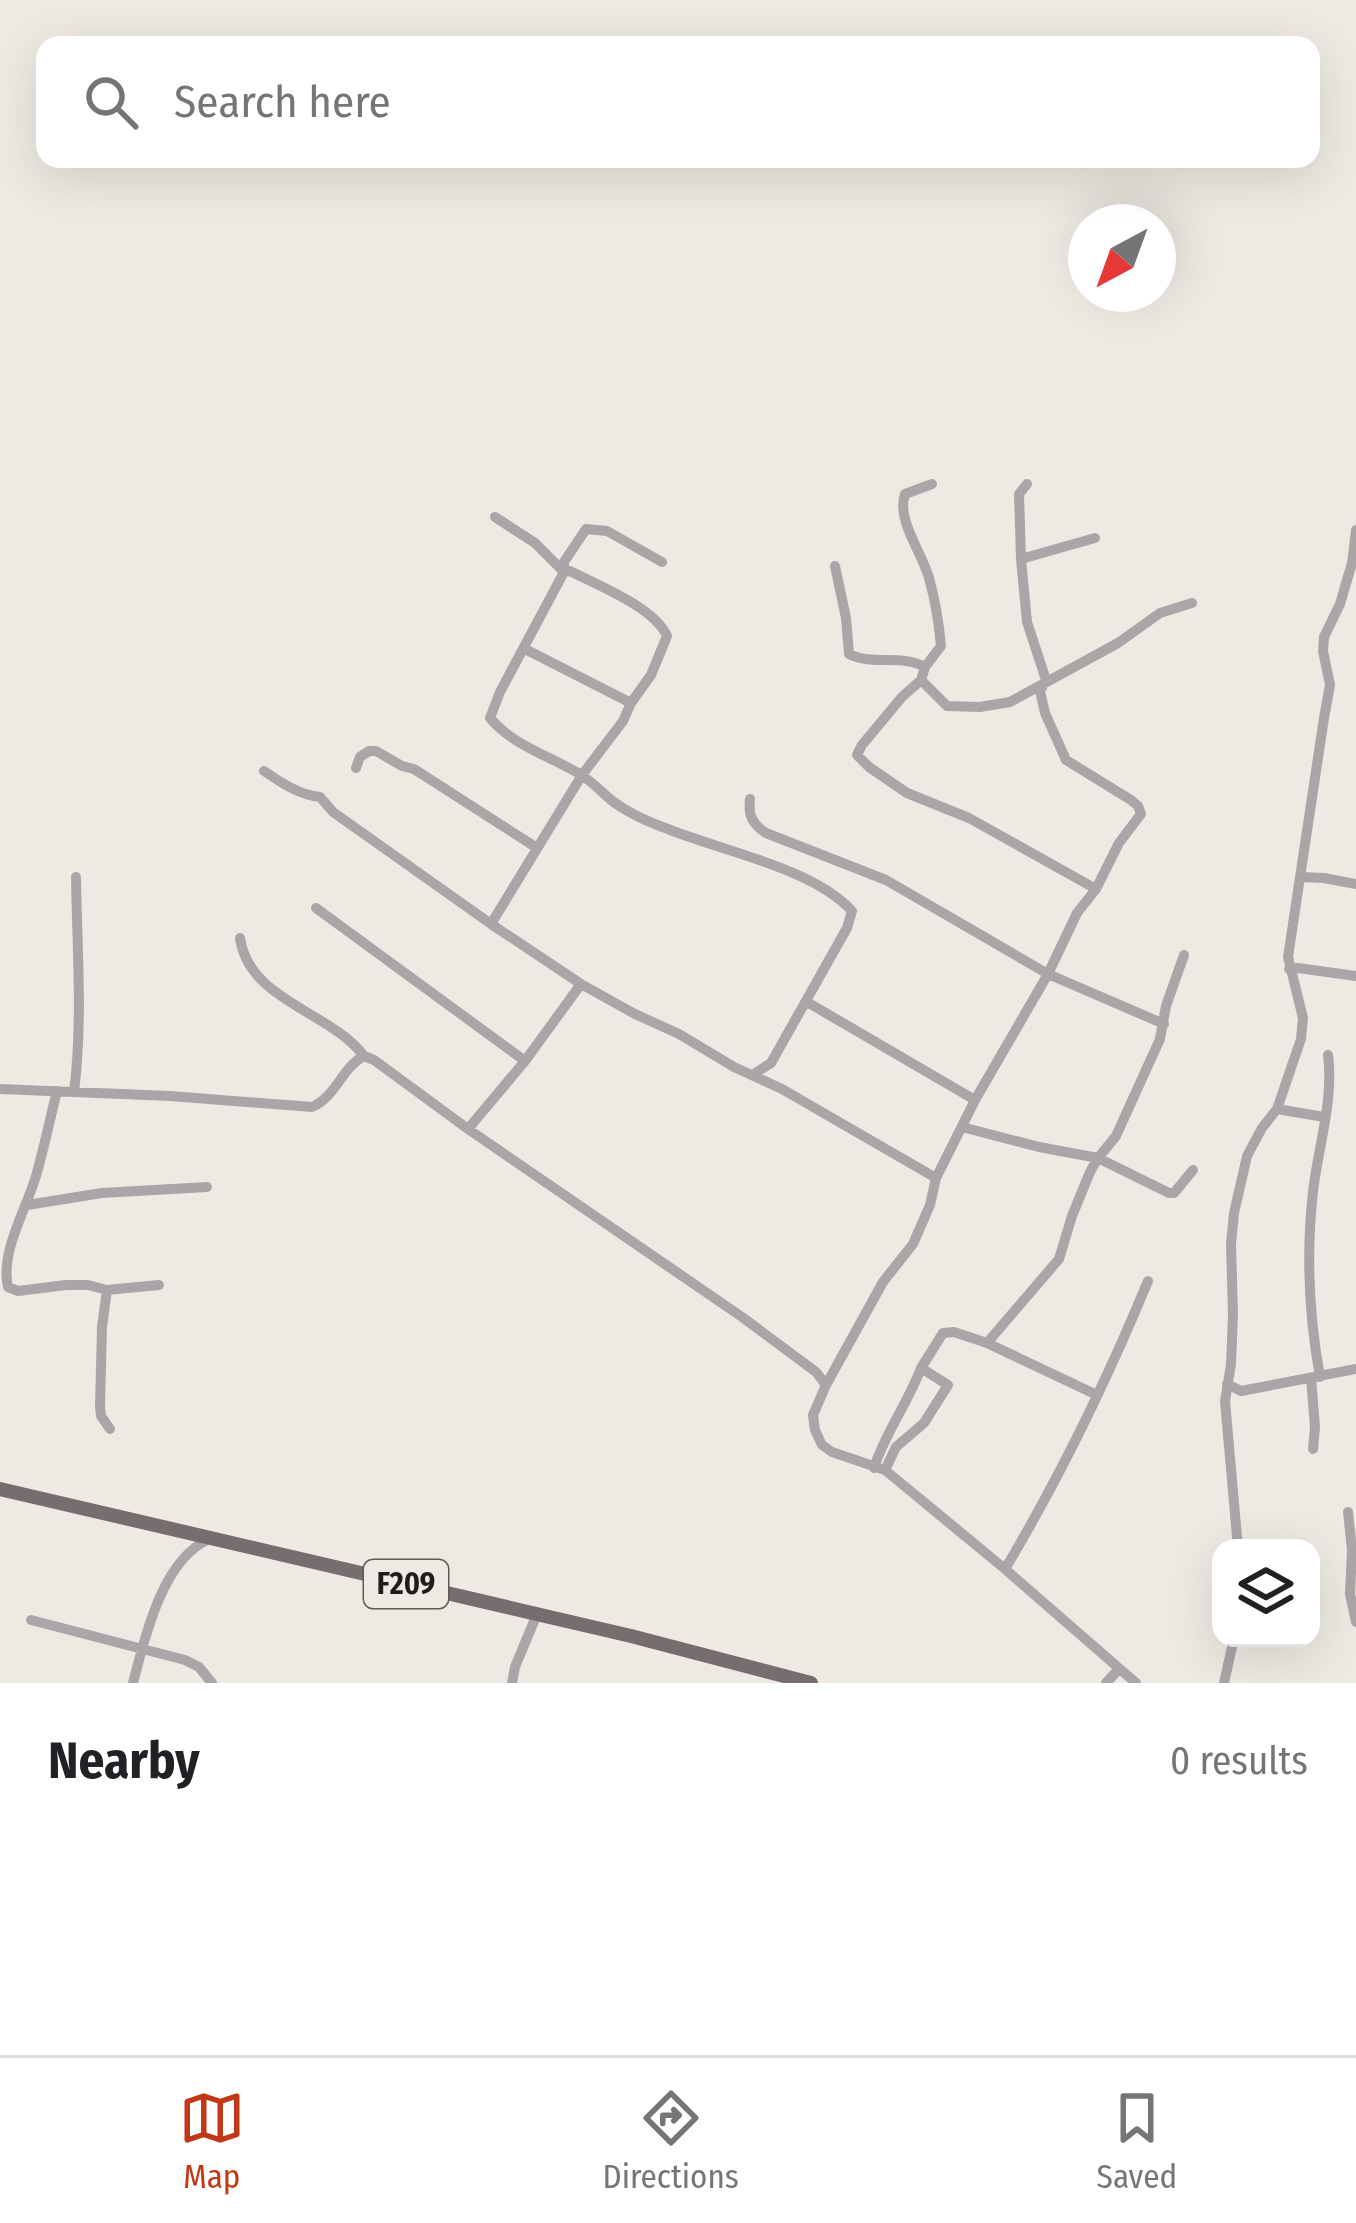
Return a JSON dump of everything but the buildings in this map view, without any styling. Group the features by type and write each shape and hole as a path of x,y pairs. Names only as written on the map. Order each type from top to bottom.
{"main road":[{"name":"F209","path":"0,1489 811,1683"}],"street":[{"path":"932,484 905,494 902,502 930,581 940,646 857,754 907,793 969,818 1096,890"},
{"path":"1027,484 1018,494 1021,559 1028,622 1046,680 1040,696 1045,713 1066,760 1131,800 1141,814 1077,913 1048,974 975,1100 936,1178 913,1244 884,1282 826,1385 814,1415 815,1430 822,1445 879,1469 1005,1569 1136,1683"},
{"path":"491,924 581,775 610,741 651,675 667,636 663,627 616,595 564,572 535,543 496,517"},
{"path":"662,562 607,531 586,529 564,562 564,572 490,718 638,816 776,866 852,911 771,1063 754,1074"},
{"path":"1237,1539 1226,1424 1234,1213 1242,1171 1252,1145 1277,1109 1303,1030 1289,969 1291,939 1330,692 1324,637 1340,604 1356,530"},
{"path":"1021,559 1095,538"},
{"path":"835,566 852,658 908,660 923,673 941,702 954,708 1010,702 1118,643 1160,613 1192,603"},
{"path":"525,649 631,703"},
{"path":"356,768 369,751 390,757 537,848"},
{"path":"264,771 285,785 320,796 333,812 580,984 754,1074 936,1178"},
{"path":"750,799 751,819 766,833 886,880 1048,974 1164,1024"},
{"path":"74,1092 80,1032 76,877"},
{"path":"1301,878 1356,884"},
{"path":"316,908 525,1061"},
{"path":"240,938 255,974 281,995 742,1317 816,1372 826,1385"},
{"path":"987,1343 1059,1259 1097,1158 1116,1136 1160,1039 1184,955"},
{"path":"1289,969 1356,976"},
{"path":"468,1129 580,984"},
{"path":"807,1002 975,1100"},
{"path":"1313,1449 1316,1378 1310,1252 1313,1192 1330,1090 1328,1055"},
{"path":"0,1089 312,1107 328,1097 354,1061 364,1056"},
{"path":"56,1091 27,1205 13,1240 8,1287 18,1291 88,1285 107,1290 159,1285"},
{"path":"1277,1109 1324,1117"},
{"path":"962,1127 1097,1158 1169,1192 1178,1190 1193,1170"},
{"path":"27,1205 102,1193 207,1187"},
{"path":"1005,1569 1045,1501 1124,1341 1148,1281"},
{"path":"107,1290 100,1407 110,1429"},
{"path":"879,1469 921,1369 943,1333 987,1343 1097,1395"},
{"path":"879,1469 924,1423 949,1385 921,1369"},
{"path":"1227,1384 1241,1390 1356,1369"},
{"path":"1348,1512 1350,1594 1356,1622"},
{"path":"133,1683 156,1607 176,1569 194,1546 209,1539"},
{"path":"512,1683 537,1614"},
{"path":"31,1620 199,1667 212,1683"},
{"path":"1226,1682 1232,1647"},
{"path":"1106,1683 1119,1669"}]}
